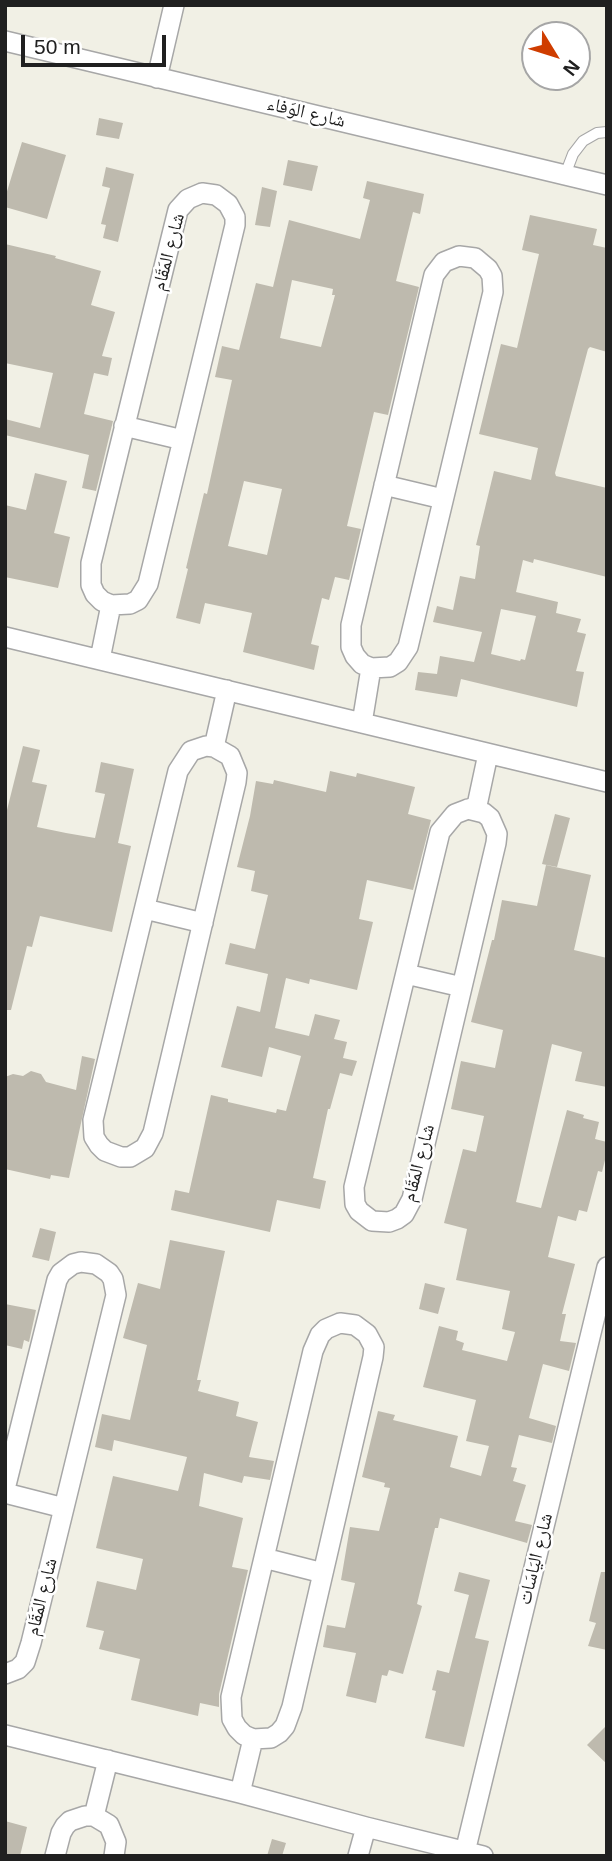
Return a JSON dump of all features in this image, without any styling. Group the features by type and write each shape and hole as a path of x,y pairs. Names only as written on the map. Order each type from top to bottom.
{"street":[{"path":"157,78 174,5"},
{"name":"شارع الوَفاء","path":"5,41 607,185"},
{"name":"شارع المَقَام","path":"202,193 216,195 228,204 235,217 235,225 183,440 148,584 138,600 121,606 102,601 95,594 90,575 124,426 178,211 188,199 202,193"},
{"path":"459,256 468,256 488,269 493,292 443,499 408,647 404,655 390,667 371,668 355,656 350,637 384,485 434,275 444,262 459,256"},
{"path":"124,426 183,440"},
{"path":"384,485 443,499"},
{"path":"100,659 111,605"},
{"path":"5,637 607,782"},
{"path":"362,723 371,668"},
{"path":"214,747 227,690"},
{"path":"206,746 214,747 230,756 237,773 153,1133 145,1148 138,1153 130,1157 112,1156 94,1137 93,1120 178,771 191,751 206,746"},
{"path":"475,810 488,754"},
{"name":"شارع المَقَام","path":"468,809 475,810 490,818 497,834 409,1207 397,1219 381,1223 372,1221 359,1211 355,1204 354,1187 440,832 454,814 468,809"},
{"path":"145,909 203,923"},
{"path":"406,974 462,987"},
{"name":"شارع المَقَام","path":"5,1674 18,1669 28,1653 64,1508 116,1295 116,1287 109,1273 96,1264 81,1262 73,1264 61,1273 57,1280 5,1491 64,1508"},
{"name":"شارع اليَاسَات","path":"474,1854 607,1267"},
{"path":"332,1325 355,1325 372,1340 373,1357 292,1707 285,1726 271,1738 253,1739 244,1735 232,1719 231,1697 264,1558 317,1342 332,1325"},
{"path":"264,1558 323,1573"},
{"path":"5,1735 474,1854"},
{"path":"240,1793 253,1739"},
{"path":"94,1816 108,1760"},
{"path":"55,1856 61,1833 70,1821 85,1816 94,1816 108,1825 116,1842 114,1856"},
{"path":"358,1856 366,1827"}],"lane":[{"path":"565,175 573,154 583,141 606,130"}],"building":[{"path":"99,118 123,123 119,139 96,135"},
{"path":"22,142 66,155 47,219 5,207 5,198"},
{"path":"288,160 318,166 312,191 283,185"},
{"path":"106,167 134,174 118,242 103,238 106,225 101,224 110,188 102,186"},
{"path":"367,181 424,194 420,214 413,212 396,281 419,287 388,415 374,412 347,526 361,529 349,580 335,577 329,600 322,598 311,644 319,646 314,670 243,652 252,613 205,603 200,624 176,618 232,380 215,377 222,346 239,350 256,283 273,287 289,220 360,239 370,200 363,198","holes":["292,280 333,289 332,295 335,295 321,347 280,338","244,481 282,489 267,555 228,546"]},
{"path":"262,187 277,191 270,227 255,225"},
{"path":"530,215 597,229 593,245 607,248 607,352 590,347 588,349 555,473 556,476 607,488 607,577 534,559 533,563 523,560 516,592 558,602 556,613 581,619 577,632 586,634 576,671 584,672 577,707 461,679 457,697 415,690 418,672 437,674 440,656 474,662 482,632 433,622 437,606 453,610 460,576 475,579 480,546 476,545 494,471 531,480 538,448 479,434 501,344 517,348 539,254 522,250","holes":["501,609 536,616 525,660 491,654"]},
{"path":"5,244 56,256 55,258 101,271 91,305 115,312 102,356 112,358 108,376 94,373 84,414 113,421 96,491 82,488 89,455 5,435 5,419 40,428 53,373 5,363"},
{"path":"35,473 67,481 54,533 70,537 58,588 5,577 5,505 26,510"},
{"path":"23,746 40,750 32,782 47,785 37,827 95,838 105,794 95,792 101,762 134,769 118,843 131,846 112,932 40,916 32,947 27,946 11,1010 5,1010 5,818"},
{"path":"330,771 356,777 357,773 415,787 408,814 431,820 413,890 367,880 359,919 373,922 357,990 310,979 309,984 286,978 275,1028 309,1036 315,1014 340,1020 334,1039 347,1042 343,1058 357,1061 352,1076 340,1073 328,1109 313,1178 326,1181 320,1209 277,1200 270,1232 171,1210 175,1190 189,1193 211,1095 228,1099 228,1102 276,1113 277,1109 286,1111 301,1056 269,1047 262,1077 221,1067 237,1006 260,1012 268,974 225,964 230,943 255,949 268,895 251,891 255,871 237,867 256,781 273,784 274,780 326,792"},
{"path":"555,814 570,818 557,867 542,864"},
{"path":"546,865 591,875 574,950 607,958 607,1087 575,1081 582,1052 552,1044 516,1202 541,1208 567,1110 599,1122 595,1139 607,1142 607,1152 602,1172 598,1171 587,1212 579,1210 576,1221 558,1216 548,1257 575,1264 562,1314 566,1314 560,1341 576,1343 569,1371 543,1364 529,1418 556,1426 552,1443 519,1435 511,1467 517,1468 513,1481 526,1485 515,1521 532,1525 527,1543 440,1518 438,1528 435,1528 417,1604 422,1606 403,1674 389,1670 387,1676 382,1675 376,1703 346,1696 356,1653 323,1647 327,1625 345,1628 355,1583 341,1580 350,1527 379,1531 390,1488 384,1487 385,1483 362,1477 378,1411 395,1415 393,1420 458,1436 450,1467 481,1476 489,1446 466,1441 476,1400 423,1387 439,1326 458,1331 456,1340 464,1343 462,1350 507,1361 515,1332 502,1329 510,1291 456,1280 467,1229 444,1223 463,1149 476,1152 484,1116 451,1109 461,1061 495,1068 503,1030 471,1022 502,900 537,906"},
{"path":"82,1056 95,1059 69,1178 51,1175 50,1179 5,1169 5,1077 13,1074 23,1076 31,1071 41,1074 46,1082 76,1090"},
{"path":"40,1228 56,1232 49,1261 32,1257"},
{"path":"170,1240 225,1251 197,1380 201,1380 198,1391 239,1402 236,1416 258,1422 249,1457 274,1461 270,1480 244,1476 242,1483 204,1473 199,1506 243,1518 232,1567 248,1570 219,1694 219,1707 200,1703 198,1716 131,1700 140,1659 99,1649 104,1631 86,1627 97,1581 136,1590 143,1559 96,1548 113,1476 178,1491 187,1457 114,1440 112,1451 95,1447 102,1414 130,1420 147,1345 123,1338 138,1283 160,1289"},
{"path":"425,1283 445,1288 438,1314 419,1309"},
{"path":"5,1304 36,1310 29,1342 24,1340 22,1349 5,1345"},
{"path":"459,1572 490,1580 475,1638 489,1641 464,1747 425,1738 436,1691 432,1690 437,1670 449,1673 469,1595 454,1591"},
{"path":"601,1572 607,1572 607,1650 588,1646 596,1623 589,1621"},
{"path":"607,1725 607,1764 587,1745"},
{"path":"5,1821 27,1827 20,1856 5,1856"},
{"path":"272,1839 286,1843 282,1856 267,1856"}]}
